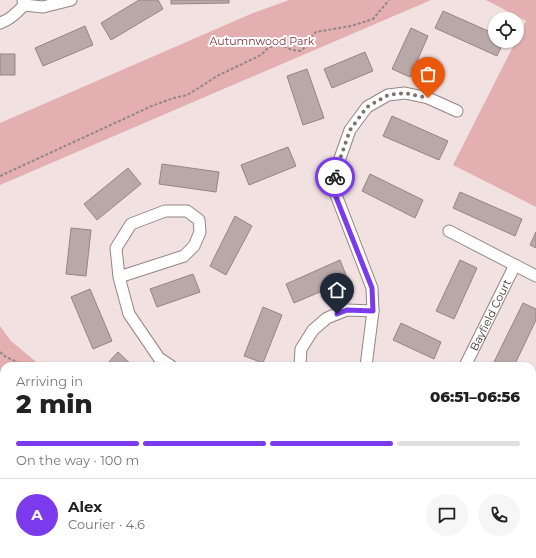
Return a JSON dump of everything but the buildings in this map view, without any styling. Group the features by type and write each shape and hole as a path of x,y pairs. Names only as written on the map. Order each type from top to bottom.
{"street":[{"path":"0,23 16,14 23,3 43,6 71,0"},
{"path":"367,362 373,311 372,288 332,187 350,130 367,107 388,95 405,93 413,94 428,98 457,111"},
{"path":"119,277 184,256 194,246 200,232 199,220 187,211 165,211 130,224 116,248 119,277 129,314 159,358 165,362"},
{"path":"449,231 536,276"},
{"name":"Bayfield Court","path":"467,362 515,265"},
{"path":"300,362 302,349 313,330 327,318 347,310 373,311"}],"path":[{"path":"0,176 154,105 187,95 217,76 261,55 269,48 281,45 292,50 301,51 316,32 351,26 373,18 389,0"},
{"path":"0,352 6,357 17,362"}],"green space":[{"name":"Autumnwood Park","path":"289,0 431,0 0,185 0,123 253,13"},
{"path":"486,0 536,0 536,207 453,165 512,48 524,48 524,25 526,21 524,20 524,12 509,12"},
{"path":"0,326 11,341 36,362 0,362"}],"way so far":[{"path":"335,177 350,130 367,107 388,95 405,93 428,98"}],"route":[{"path":"335,177 332,187 372,288 373,311 347,310 337,314"}]}
